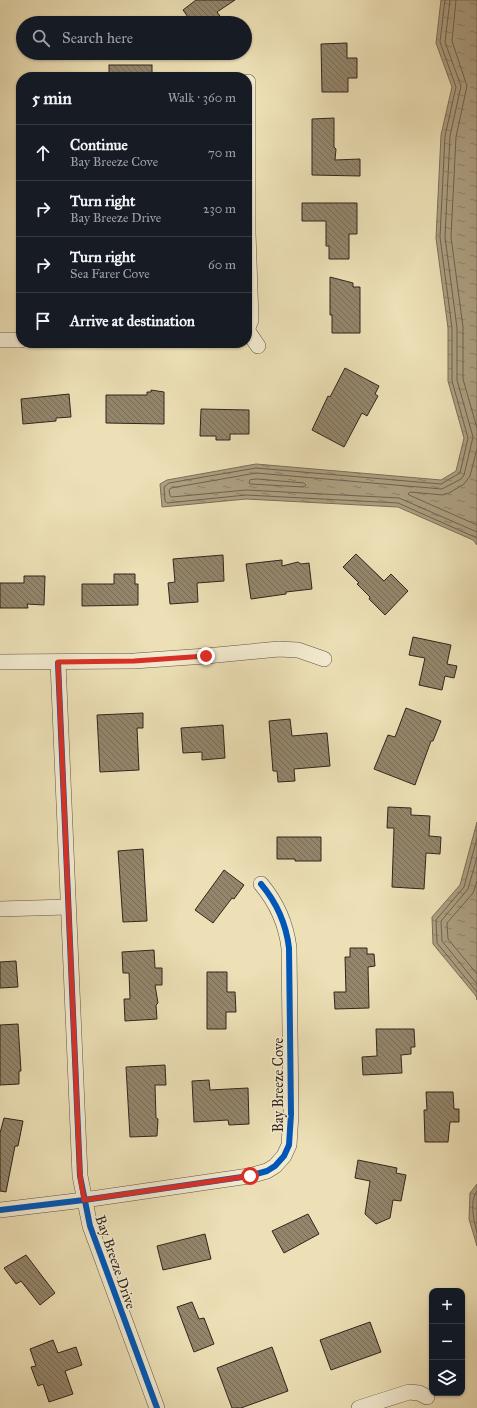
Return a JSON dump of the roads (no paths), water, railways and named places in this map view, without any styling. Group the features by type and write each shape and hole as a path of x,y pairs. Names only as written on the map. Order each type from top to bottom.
{"street":[{"path":"252,337 258,346"},
{"path":"0,340 16,340"},
{"path":"0,662 142,661 279,649 298,650 324,659"},
{"name":"Bay Breeze Drive","path":"58,662 67,906 80,1176 90,1226 157,1408"},
{"name":"Bay Breeze Cove","path":"0,1210 84,1200 250,1176 267,1171 275,1166 284,1156 289,1145 291,1114 289,948 287,934 281,914 261,884"},
{"path":"0,908 67,906"},
{"path":"359,1408 409,1392 419,1393 427,1397"}],"water":[{"path":"441,0 477,0 477,545 473,540 398,507 246,499 162,507 160,484 167,480 256,464 441,480 456,471 464,438 448,381 448,328 436,238 441,135 452,87 436,43"},
{"path":"477,822 477,1000 476,996 433,944 432,917 460,885"},
{"path":"477,1184 477,1246 469,1219 470,1193"}]}
